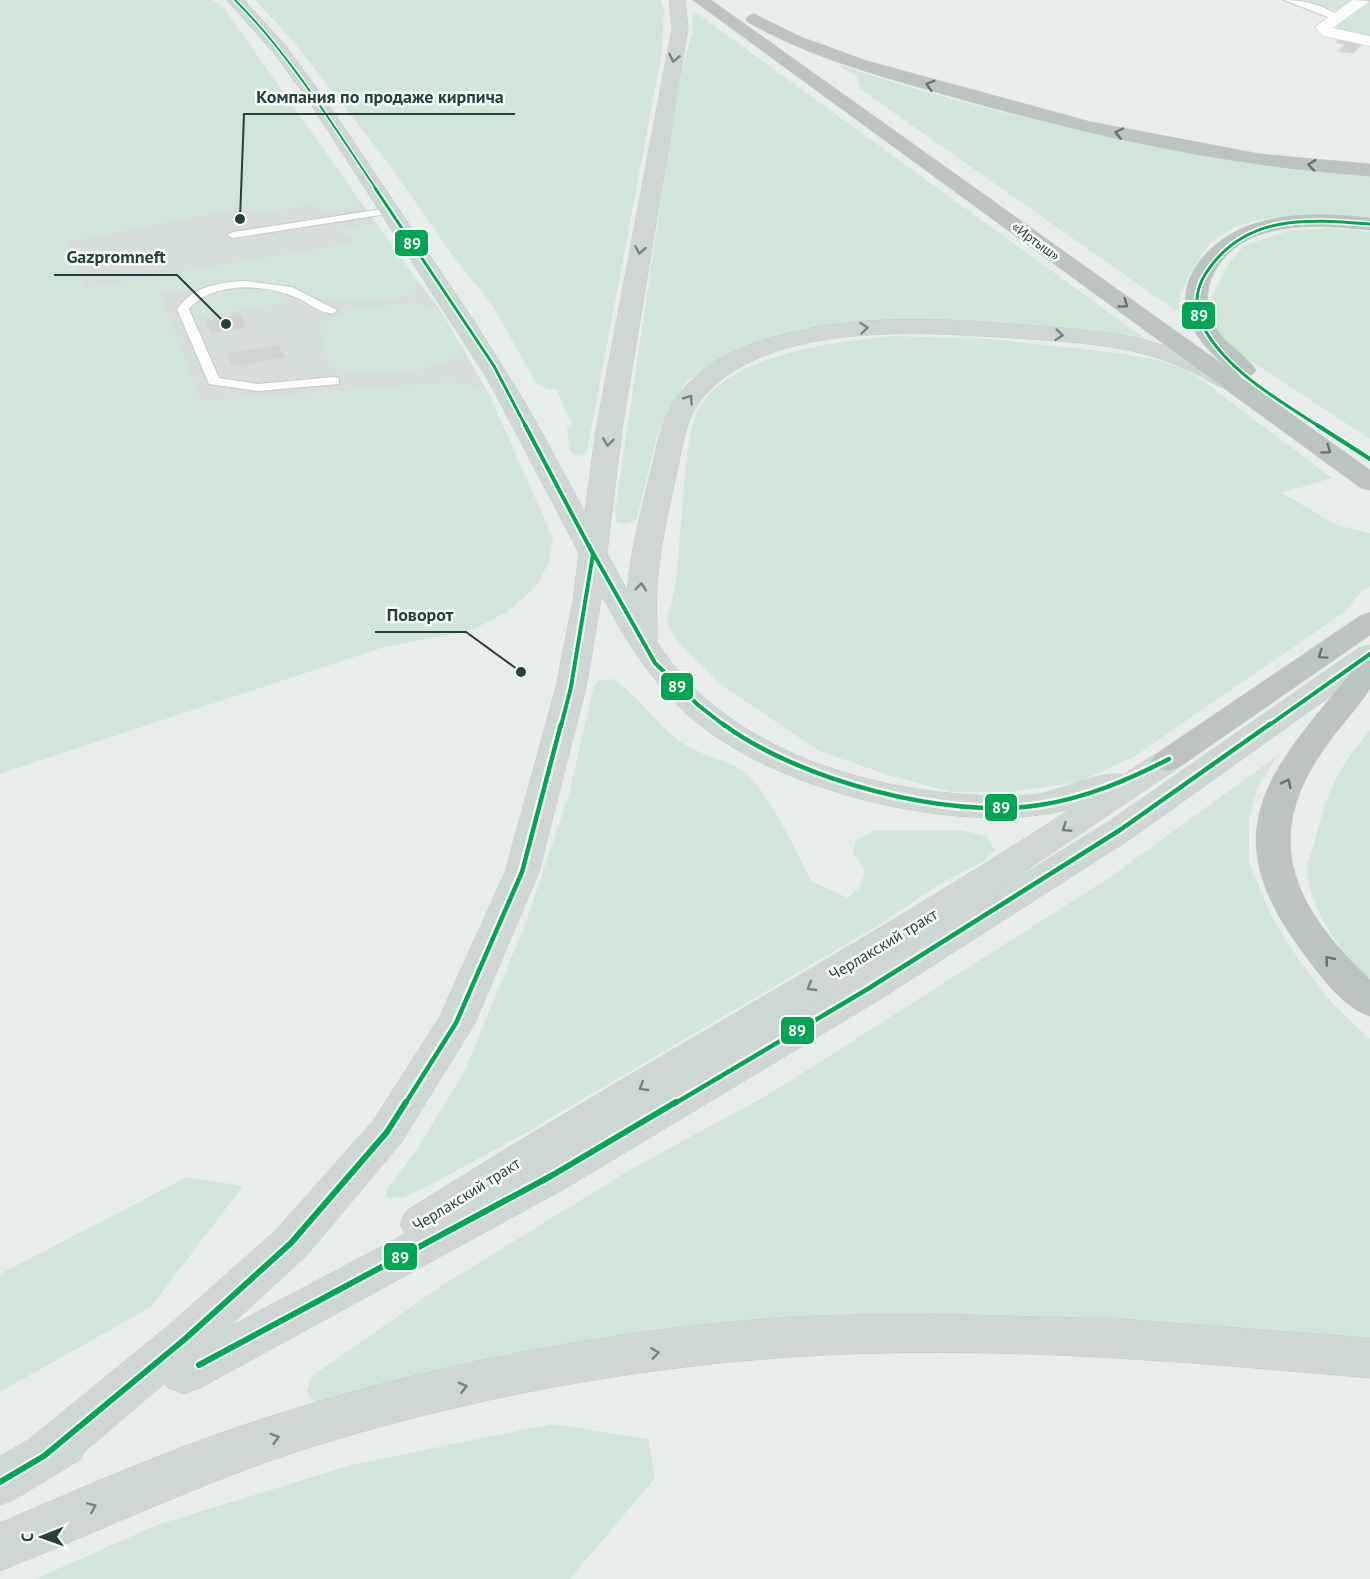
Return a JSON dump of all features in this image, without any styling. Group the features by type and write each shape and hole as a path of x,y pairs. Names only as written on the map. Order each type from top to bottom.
{"highway":[{"name":"«Иртыш»","path":"701,0 1248,383 1370,459"},
{"name":"«Иртыш»","path":"717,0 1248,383 1370,482"},
{"path":"726,0 756,21 816,48 907,78 1012,108 1191,147 1299,163 1370,170"},
{"path":"1248,383 1200,321 1197,291 1208,264 1236,237 1276,224 1311,221 1370,224"},
{"path":"1167,761 1370,622"},
{"path":"1370,669 1303,755 1288,780 1273,824 1272,851 1281,882 1313,940 1335,968 1370,1002"}],"main road":[{"path":"235,0 257,22 322,109 494,366 593,555 644,645 665,676 692,702 725,727 760,748 803,769 882,794 961,806 1039,805 1080,796 1167,761"},
{"path":"45,1456 185,1339 291,1243 387,1132 456,1023 522,872 571,687 593,555 609,430 680,28 677,0"},
{"path":"644,645 640,601 642,570 673,432 685,403 699,386 719,369 746,356 788,341 838,331 895,326 960,327 1059,334 1133,344 1248,383"},
{"name":"Черлакский тракт","path":"184,1374 551,1176 866,990 1120,830 1370,654"},
{"name":"Черлакский тракт","path":"184,1374 527,1155 972,890 1167,761"},
{"path":"0,1546 117,1496 249,1446 372,1410 504,1377 654,1353 780,1338 952,1333 1110,1338 1370,1358"},
{"path":"0,1482 184,1374"}],"street":[{"path":"1362,0 1325,25 1324,30 1370,41"}],"lane":[{"path":"1288,0 1317,8 1336,18"},
{"path":"233,235 389,210"},
{"path":"331,310 289,290 261,284 228,286 200,292 188,300 183,309 214,381 230,387 334,381"}],"shaded area":[{"path":"361,202 378,226 362,225 341,231 357,243 86,289 67,241 245,206 255,214 313,203 326,212 351,208"},
{"path":"262,281 298,288 322,298 349,301 394,297 410,292 418,281 440,310 489,394 477,387 452,383 200,402 159,293 222,283"}],"green space":[{"path":"0,0 212,0 224,8 361,202 351,208 326,212 313,203 255,214 245,206 67,241 86,289 356,243 340,230 362,225 378,226 418,281 410,292 378,300 344,302 323,298 277,283 248,281 160,293 200,402 452,383 477,387 489,394 553,538 549,562 536,587 507,612 472,630 381,648 0,774"},
{"path":"255,0 661,0 664,10 662,52 587,451 581,456 573,455 569,450 567,428 572,426 557,390 547,389 536,383 494,308 450,252 389,164 293,41"},
{"path":"1305,0 1370,0 1370,38 1330,30 1338,11"},
{"path":"692,12 698,14 1151,343 909,320 739,352 706,368 686,382 671,406 657,436 637,519 628,524 617,523 615,510 667,159 683,65 693,30"},
{"path":"835,63 909,87 1059,126 1222,159 1281,168 1370,176 1370,220 1294,216 1255,221 1238,226 1221,235 1206,249 1186,282 1179,309 1176,311 860,89 857,77"},
{"path":"1329,228 1370,232 1370,439 1228,346 1211,321 1212,296 1228,264 1245,245 1288,231"},
{"path":"241,289 276,291 287,298 280,303 190,318 189,312 193,306 205,298"},
{"path":"417,303 440,310 464,350 441,363 423,368 383,373 348,371 337,367 326,354 322,343 321,325 331,318 354,310"},
{"path":"892,336 992,339 1119,353 1158,360 1184,369 1202,380 1332,478 1282,493 1337,525 1370,533 1370,586 1360,593 1346,611 1135,756 1079,782 1011,792 950,792 885,774 819,751 724,687 678,642 666,622 676,581 691,431 698,410 712,391 732,376 757,364 814,347"},
{"path":"612,679 631,694 674,737 698,752 736,767 752,779 781,822 811,881 848,898 861,886 865,870 853,853 856,840 875,830 961,830 986,836 995,850 984,861 937,886 874,928 522,1135 423,1189 403,1198 386,1197 387,1188 414,1154 464,1072 526,922 569,794 594,685 602,680"},
{"path":"1370,730 1370,980 1349,958 1322,919 1310,890 1307,871 1328,796 1348,758"},
{"path":"1278,756 1258,787 1249,817 1249,862 1270,913 1293,951 1331,1002 1370,1039 1370,1338 1239,1328 1066,1325 324,1405 311,1399 307,1391 312,1376 441,1286 633,1168 771,1093 1110,877"},
{"path":"187,1177 243,1186 151,1307 0,1392 0,1274"},
{"path":"552,1424 648,1439 655,1478 570,1579 35,1579 157,1525 351,1465"}],"building":[{"path":"1340,39 1363,43 1353,53 1339,51 1346,44 1336,42"},
{"path":"240,315 246,327 211,333 206,321"},
{"path":"278,345 284,357 233,366 227,354"}],"transit line":[{"name":"89","path":"0,1482 44,1456 185,1339 291,1243 387,1132 456,1023 522,872 571,687 587,600 593,554 494,366 322,109 257,22 235,0"},
{"name":"89","path":"1370,224 1298,221 1253,231 1233,242 1216,257 1202,279 1197,293 1198,315 1204,329 1224,354 1263,388 1370,459"},
{"name":"89","path":"584,537 646,648 667,677 731,730 766,751 804,768 842,782 923,801 1013,807 1058,802 1091,792 1123,781 1169,759"},
{"name":"89","path":"199,1365 551,1176 866,990 1120,830 1370,654"}],"place":[{"name":"Компания по продаже кирпича","path":"240,219"},
{"name":"Gazpromneft","path":"226,324"},
{"name":"Поворот","path":"521,672"}]}
